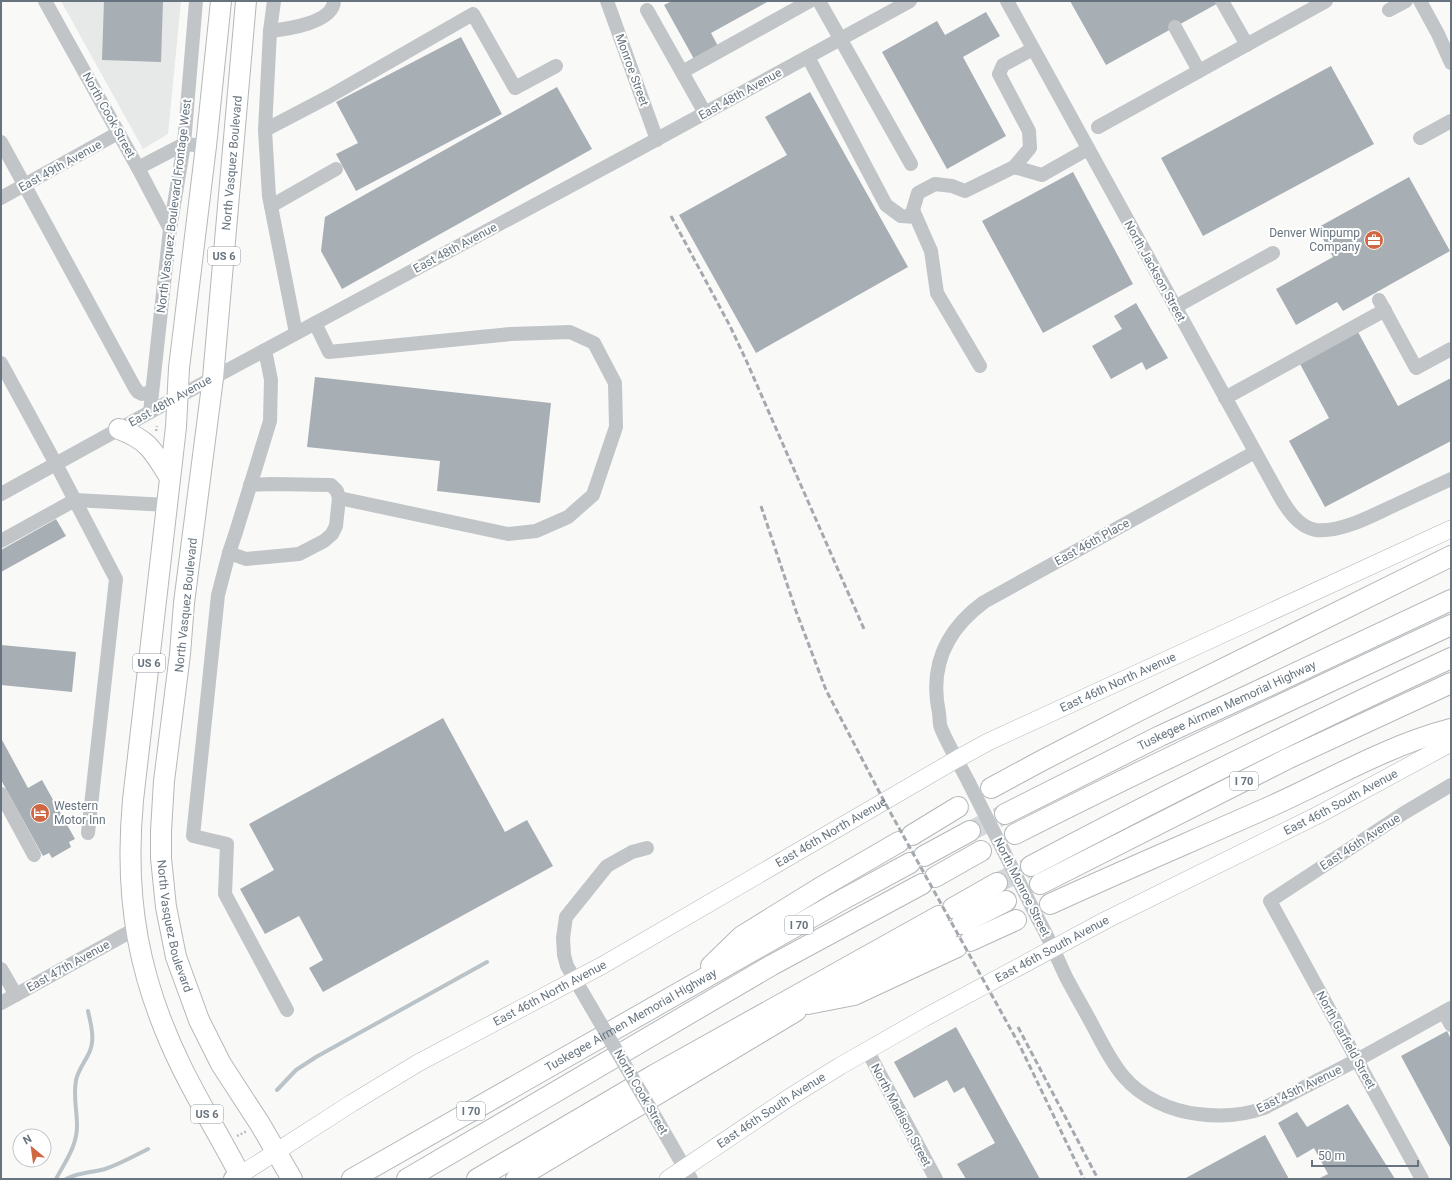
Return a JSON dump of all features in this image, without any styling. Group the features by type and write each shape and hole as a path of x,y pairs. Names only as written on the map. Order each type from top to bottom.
{"highway":[{"name":"US 6","path":"221,1 206,146 179,368 176,426 130,826 130,873 135,929 147,979 175,1052 239,1178"},
{"name":"North Vasquez Boulevard","path":"246,1 214,378 184,603 180,654 164,781 161,832 163,883 170,931 176,956 199,1020 221,1064 260,1124 292,1179"},
{"path":"118,429 135,436 146,444 160,461 170,478"},
{"path":"991,788 1147,707 1451,556"},
{"name":"Tuskegee Airmen Memorial Highway","path":"1005,814 1160,736 1249,696 1451,600"},
{"path":"1015,834 1232,727 1451,625"},
{"path":"1031,866 1221,768 1451,658"},
{"name":"I 70","path":"1040,884 1289,758 1451,683"},
{"path":"1044,912 1395,748 1451,729"},
{"path":"688,988 742,936 818,889 958,807"},
{"name":"Tuskegee Airmen Memorial Highway","path":"352,1179 840,901 970,830"},
{"path":"407,1179 772,965 929,881 981,851"},
{"path":"955,928 997,883"},
{"path":"516,1179 808,1004 1006,901"},
{"path":"478,1179 654,1076 955,928 1016,920"}],"main road":[{"name":"East 46th North Avenue","path":"239,1178 275,1151 418,1064 481,1029 576,980 982,745 1451,529"},
{"name":"East 46th South Avenue","path":"668,1179 688,1173 787,1099 867,1050 985,984 1106,920 1318,815 1451,743"}],"street":[{"name":"North Cook Street","path":"45,1 138,168 170,229"},
{"name":"North Vasquez Boulevard Frontage West","path":"150,412 170,229 184,144 196,1"},
{"path":"274,1 270,31 266,130 269,196 296,333"},
{"path":"270,31 294,28 316,21 329,12 334,6 334,1"},
{"name":"Monroe Street","path":"607,1 657,140"},
{"path":"682,72 810,1"},
{"path":"819,1 839,39 911,164"},
{"name":"East 48th Avenue","path":"1,494 118,429 657,140 910,1"},
{"name":"North Jackson Street","path":"1007,1 1287,509 1302,524 1315,530 1331,529 1354,523 1451,479"},
{"path":"1222,1 1247,45"},
{"path":"1098,127 1326,1"},
{"path":"1389,10 1406,1"},
{"path":"1420,1 1438,34 1451,63"},
{"path":"647,10 705,113"},
{"path":"266,130 330,96 473,14 515,88 556,66"},
{"path":"1175,27 1199,71"},
{"path":"980,366 937,293 931,251 913,210 918,193 935,184 952,186 965,191 1014,167 1030,148 1029,131 999,74 1003,65 1033,49"},
{"path":"808,57 886,205 901,216 916,217"},
{"path":"1420,138 1451,120"},
{"name":"East 49th Avenue","path":"1,198 118,133"},
{"path":"1,142 135,388 142,394 152,392"},
{"path":"138,168 184,144 206,146"},
{"path":"1014,167 1042,175 1088,149"},
{"path":"271,206 336,170"},
{"path":"1175,307 1273,253"},
{"path":"1225,398 1382,305 1416,368 1451,349"},
{"path":"315,323 329,352 511,334 570,332 594,343 615,383 616,427 593,494 568,517 536,531 508,534 339,498"},
{"path":"265,350 270,380 270,421 229,553 218,595 193,836 227,844 225,894 287,1010"},
{"path":"1,363 116,579 88,833"},
{"name":"East 46th Place","path":"943,649 953,632 963,620 975,608 984,602 1255,452"},
{"path":"229,553 246,559 299,554 324,541 332,534 336,526 339,498 337,491 331,485 250,485"},
{"path":"1,541 75,500 167,505"},
{"name":"North Monroe Street","path":"943,649 940,656 936,677 936,704 940,727 969,783 1044,912 1053,948 1069,982 1109,1056 1124,1078 1138,1090 1151,1098 1181,1111"},
{"name":"East 46th Avenue","path":"1270,900 1404,813 1450,786"},
{"path":"1,794 34,855"},
{"name":"North Cook Street","path":"647,848 632,852 606,866 566,917 563,938 564,955 567,966 688,1173"},
{"name":"North Garfield Street","path":"1270,900 1422,1179"},
{"name":"East 47th Avenue","path":"1,1003 135,929"},
{"path":"1,969 16,995"},
{"path":"1447,1010 1451,1025"},
{"name":"East 45th Avenue","path":"1181,1111 1212,1116 1227,1116 1253,1112 1280,1101 1447,1010"},
{"name":"North Madison Street","path":"867,1050 936,1179"}],"path":[{"path":"237,1136 249,1130"}],"shaded area":[{"path":"61,1 181,1 168,134 143,149"}],"building":[{"path":"104,1 163,1 161,62 102,60"},
{"path":"672,1 769,1 711,33 718,46 694,59 664,5"},
{"path":"1070,1 1222,1 1106,65"},
{"path":"986,12 1000,36 963,57 1006,136 947,169 882,52 937,21 945,35"},
{"path":"461,37 502,114 356,191 336,154 358,143 336,102"},
{"path":"1331,66 1374,144 1203,236 1161,158"},
{"path":"557,87 592,149 342,289 321,251 325,217"},
{"path":"810,92 908,267 756,353 679,215 787,155 765,117"},
{"path":"1073,172 1133,284 1043,333 982,221"},
{"path":"1409,177 1450,251 1343,311 1337,302 1296,325 1276,289 1333,257 1317,228"},
{"path":"1136,303 1168,358 1146,370 1142,362 1111,379 1092,346 1122,329 1114,316"},
{"path":"1358,332 1398,406 1451,378 1451,441 1325,507 1289,441 1329,418 1300,364"},
{"path":"315,377 551,403 540,503 437,491 440,461 307,447"},
{"path":"56,519 66,536 1,572 1,550"},
{"path":"1,645 76,652 72,692 1,685"},
{"path":"443,718 505,832 527,820 553,866 323,992 309,968 323,960 299,916 265,934 240,889 274,870 249,824"},
{"name":"Western Motor Inn","path":"1,738 28,788 42,780 75,839 69,842 71,847 52,858 49,853 43,856 1,780"},
{"path":"956,1027 1040,1179 966,1179 957,1164 995,1143 964,1087 954,1093 947,1080 914,1098 894,1062"},
{"path":"1447,1031 1451,1039 1451,1149 1401,1056"},
{"path":"1348,1104 1395,1179 1318,1179 1328,1174 1314,1148 1297,1158 1278,1123 1297,1112 1307,1127"},
{"path":"1265,1135 1289,1179 1184,1179"}],"waterway":[{"path":"277,1090 296,1070 316,1057 487,962"},
{"path":"56,1179 70,1154 75,1140 77,1126 75,1092 76,1080 92,1044 92,1033 88,1011"},
{"path":"66,1179 76,1175 111,1167 148,1149"}],"tunnel":[{"path":"970,831 1005,814"},
{"path":"997,883 1031,866"}],"railway":[{"path":"671,216 730,326 746,360 864,629"},
{"path":"761,506 796,611 826,690 884,801 1020,1046 1084,1179"},
{"path":"1018,1027 1098,1179"}],"place":[{"name":"Denver Winpump Company","path":"1374,240"},
{"name":"Western Motor Inn","path":"40,813"}]}
